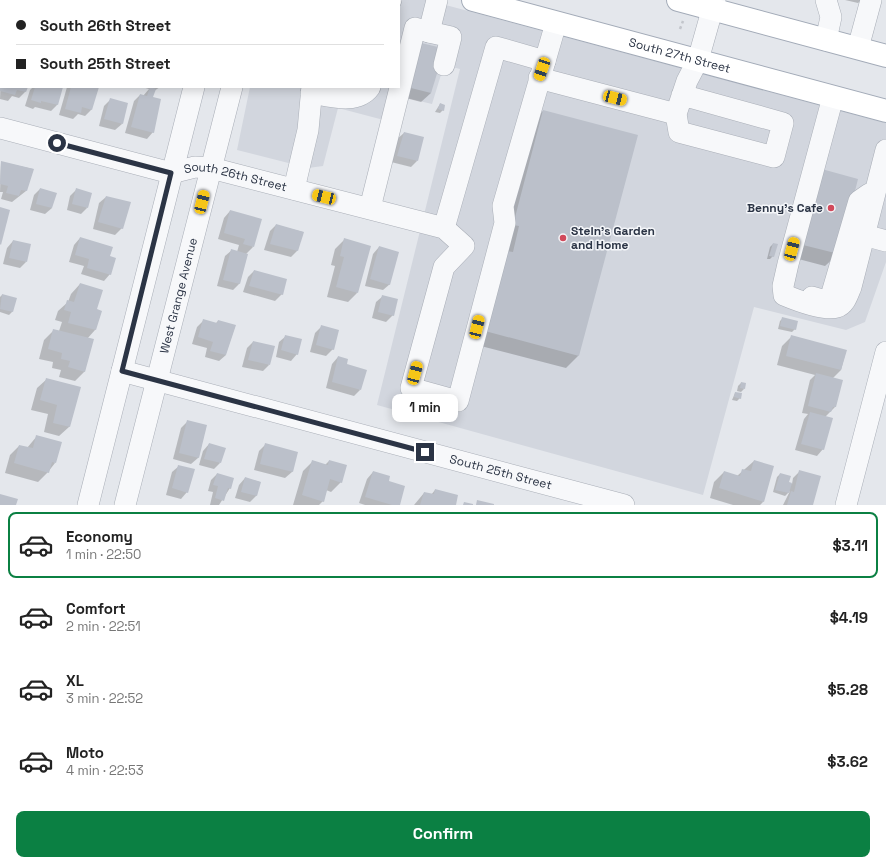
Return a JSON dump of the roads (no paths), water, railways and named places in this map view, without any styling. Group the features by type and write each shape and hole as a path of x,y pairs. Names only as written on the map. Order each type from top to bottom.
{"main road":[{"name":"South 27th Street","path":"473,0 886,111"},
{"path":"680,10 714,4 826,40 886,56"}],"street":[{"path":"429,32 437,0"},
{"path":"826,0 831,17 826,40"},
{"path":"858,48 871,0"},
{"path":"444,228 496,47 542,69 679,104 698,60 714,4"},
{"path":"542,69 556,22"},
{"path":"370,208 415,28 451,37 444,65"},
{"name":"South 26th Street","path":"0,128 171,173 195,167 211,168 444,228 464,246 444,267 411,388 458,400 506,223 503,206 542,69"},
{"path":"88,505 194,88"},
{"name":"West Grange Avenue","path":"125,505 232,88"},
{"path":"294,189 308,130 312,90 346,98 364,94 369,88"},
{"path":"833,96 783,286 784,295 827,308 838,307 846,299 851,287 884,159"},
{"path":"791,298 799,294 826,301 830,300 859,201 863,197 876,191"},
{"path":"864,235 886,241"},
{"path":"846,505 886,352"},
{"name":"South 25th Street","path":"122,371 624,505"}],"place":[{"name":"Benny's Cafe","path":"831,208"},
{"name":"Stein's Garden and Home","path":"563,238"}]}
